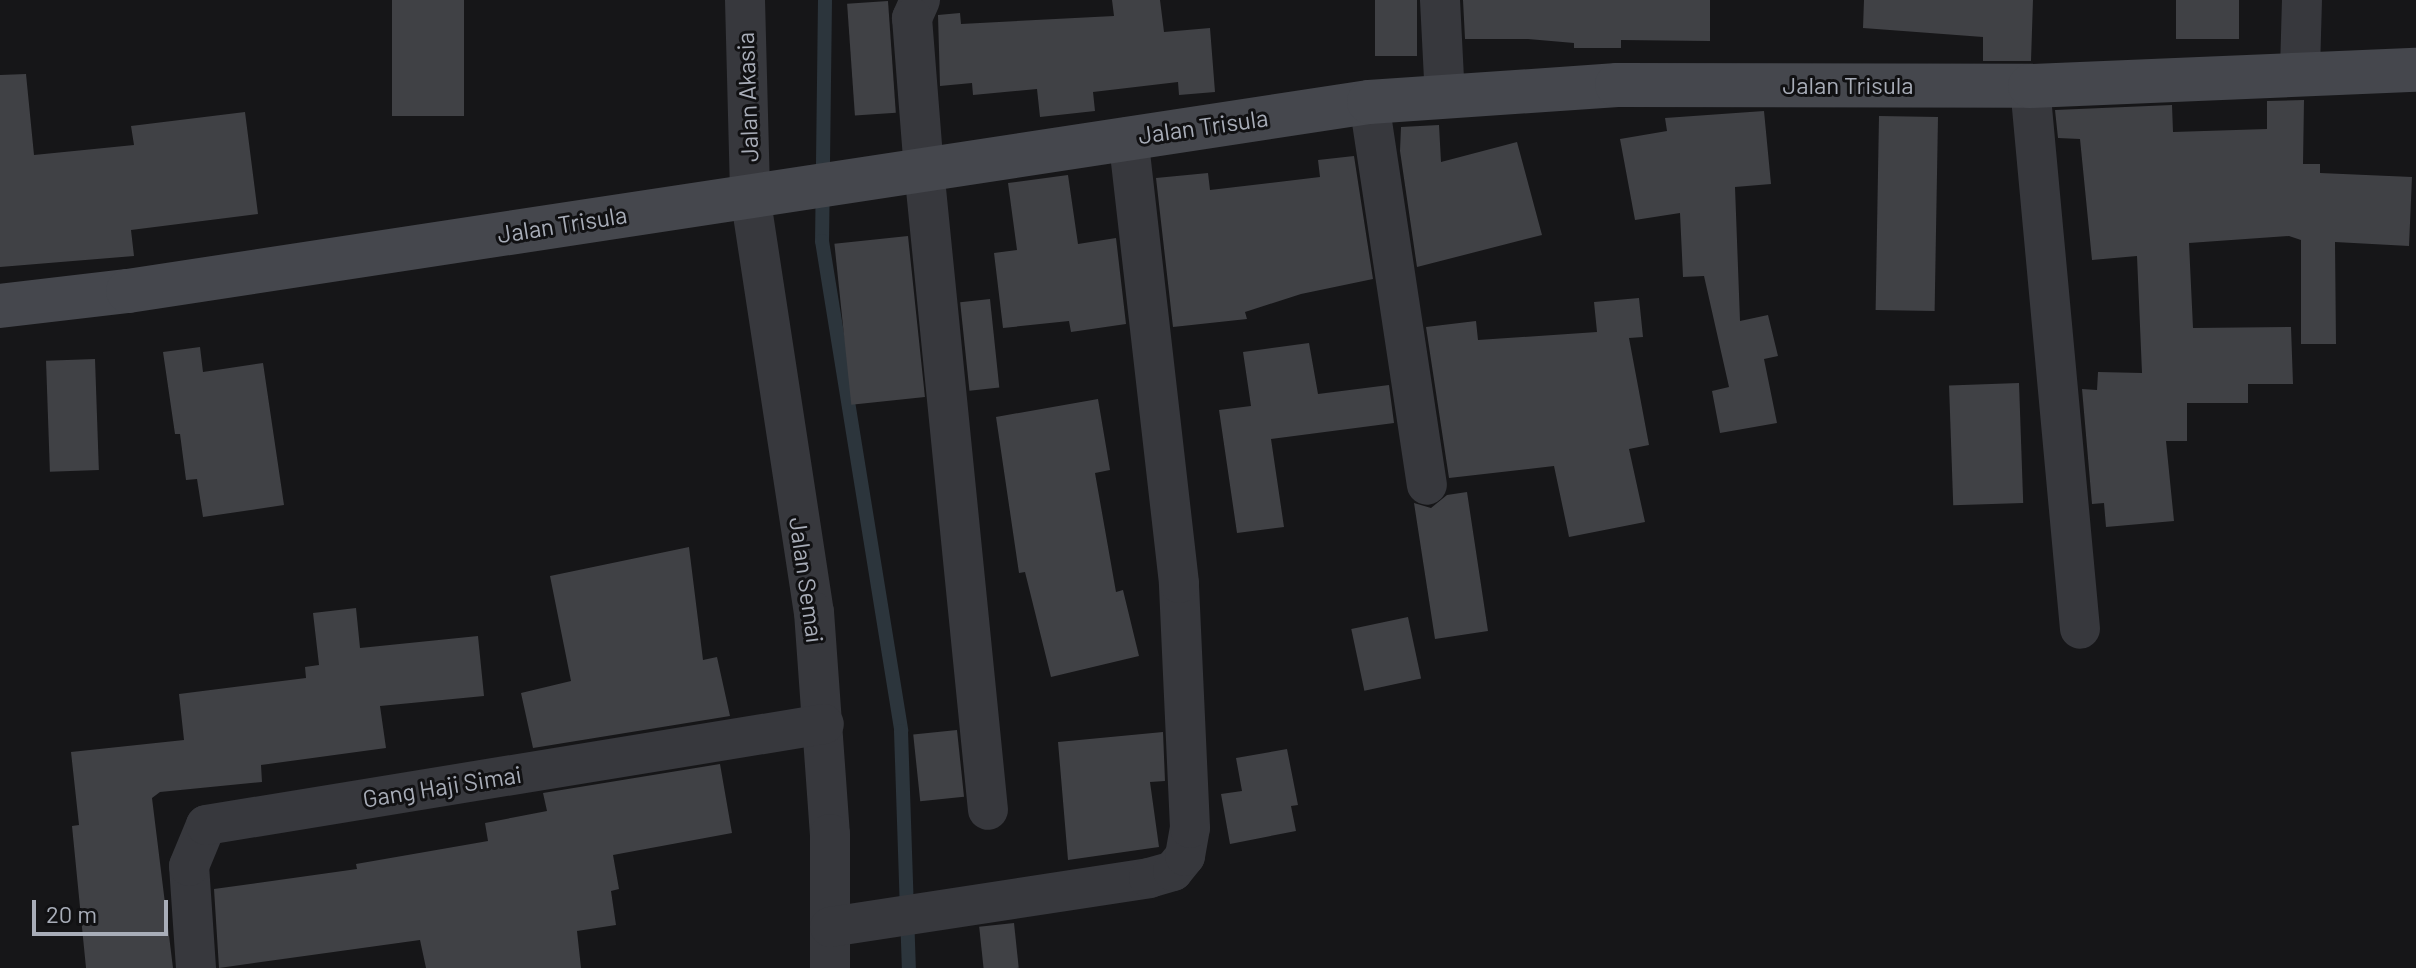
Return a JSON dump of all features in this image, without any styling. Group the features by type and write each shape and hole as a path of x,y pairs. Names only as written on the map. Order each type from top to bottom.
{"street":[{"name":"Jalan Akasia","path":"745,0 760,194"},
{"path":"920,0 912,18 924,169 988,810"},
{"path":"1440,0 1445,98"},
{"path":"2300,71 2302,0"},
{"name":"Jalan Trisula","path":"0,306 128,291 1369,102 1617,85 2030,86 2300,71 2416,70"},
{"path":"2030,86 2080,629"},
{"path":"1369,102 1427,485"},
{"path":"847,924 950,911 1149,878 1173,871 1185,856 1190,828 1179,583 1128,137"},
{"name":"Jalan Semai","path":"760,194 814,612 847,924 830,968"},
{"name":"Gang Haji Simai","path":"196,968 189,866 206,825 824,724"}],"building":[{"path":"392,0 464,0 464,116 392,116"},
{"path":"1112,0 1160,0 1164,32 1210,28 1215,92 1179,95 1178,82 1093,92 1095,111 1040,117 1037,89 973,95 972,83 940,86 938,15 960,13 961,24 1114,16"},
{"path":"1375,0 1417,0 1417,56 1375,56"},
{"path":"1463,0 1710,0 1710,41 1621,40 1621,48 1574,48 1574,43 1528,39 1465,39"},
{"path":"1864,0 2033,0 2031,61 1983,61 1983,37 1863,28"},
{"path":"2176,0 2239,0 2239,39 2176,39"},
{"path":"888,1 896,113 855,116 847,4"},
{"path":"26,74 34,155 134,145 131,126 245,112 258,214 131,230 134,256 0,267 0,75"},
{"path":"2304,100 2303,164 2320,164 2320,173 2412,177 2409,246 2335,242 2336,344 2301,344 2301,240 2289,236 2189,243 2193,328 2291,327 2293,384 2248,384 2248,403 2187,403 2187,441 2166,441 2174,521 2106,527 2104,503 2092,504 2082,389 2097,390 2098,372 2142,373 2137,256 2092,260 2080,139 2058,138 2055,110 2172,105 2173,132 2267,129 2267,101"},
{"path":"1764,111 1771,184 1735,187 1740,321 1768,315 1778,356 1764,359 1777,423 1720,433 1712,391 1729,387 1704,276 1683,277 1680,213 1635,220 1620,139 1667,131 1665,118"},
{"path":"1879,116 1938,117 1935,311 1876,310"},
{"path":"1439,125 1441,162 1517,142 1542,235 1417,267 1400,151 1401,127"},
{"path":"1354,156 1373,279 1301,294 1245,312 1247,319 1173,327 1156,178 1208,173 1210,190 1320,177 1318,160"},
{"path":"1068,175 1078,244 1116,238 1126,324 1071,332 1069,321 1003,328 994,253 1017,250 1008,183"},
{"path":"908,236 925,397 851,405 834,244"},
{"path":"1639,298 1643,337 1629,338 1649,445 1629,449 1645,522 1569,537 1554,466 1449,478 1426,327 1476,321 1478,340 1597,332 1594,302"},
{"path":"990,299 999,388 969,391 960,302"},
{"path":"1309,343 1318,394 1389,385 1394,423 1271,439 1284,527 1237,533 1219,410 1251,406 1243,352"},
{"path":"200,347 203,372 263,363 284,505 203,517 197,479 186,480 180,434 175,434 163,352"},
{"path":"95,359 99,470 50,472 46,361"},
{"path":"2019,383 2023,503 1953,505 1949,385"},
{"path":"1098,399 1110,470 1095,473 1116,592 1123,590 1139,656 1051,677 1025,572 1019,573 996,417"},
{"path":"1467,492 1488,631 1435,639 1414,503 1431,508 1447,495"},
{"path":"689,547 703,660 717,657 730,716 533,748 521,693 571,681 550,576"},
{"path":"356,608 360,648 478,636 484,696 380,706 386,748 261,765 262,782 160,792 152,798 173,968 86,968 72,826 79,825 71,752 184,740 179,694 306,678 305,667 319,665 313,613"},
{"path":"1408,617 1421,679 1364,691 1351,629"},
{"path":"957,730 964,797 920,801 913,735"},
{"path":"1163,732 1165,781 1150,782 1159,847 1068,860 1058,742"},
{"path":"1287,749 1298,805 1291,806 1296,831 1230,844 1221,794 1242,791 1236,758"},
{"path":"720,764 732,833 613,855 619,889 611,891 616,925 577,931 581,968 426,968 420,940 219,968 214,889 357,869 356,864 488,841 485,823 547,811 543,793"},
{"path":"1014,923 1019,968 984,968 979,927"}],"waterway":[{"path":"825,0 822,241 901,731 909,968"}]}
